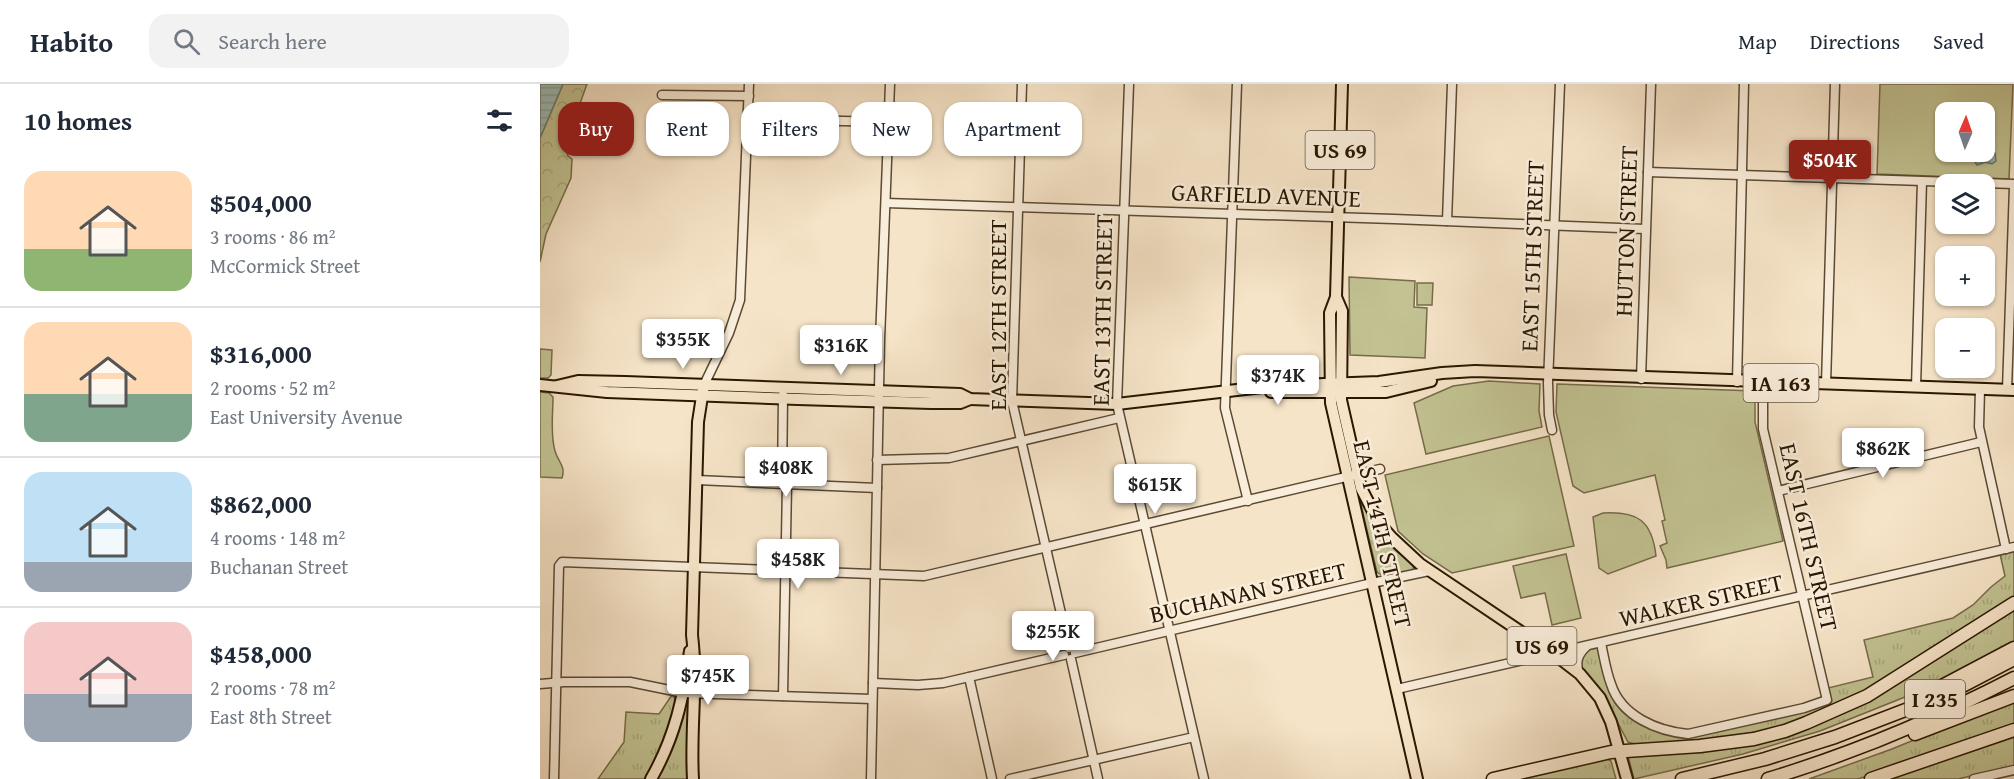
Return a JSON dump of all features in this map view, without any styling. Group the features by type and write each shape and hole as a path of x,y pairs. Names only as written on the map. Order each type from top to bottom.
{"highway":[{"path":"1493,779 1620,751 1725,744 1754,739 1796,727 1867,696 2014,603"},
{"path":"1852,730 1932,692 2014,648"},
{"name":"I 235","path":"1682,779 1765,759 1852,730 1947,694 2014,659"},
{"name":"I 235","path":"1768,779 1859,749 1921,723 2014,678"},
{"path":"1859,749 1895,742 2014,696"},
{"path":"1871,779 2014,730"}],"main road":[{"name":"EAST 14TH STREET","path":"1342,84 1336,297 1330,313 1336,388 1372,583 1417,779"},
{"name":"IA 163","path":"1336,388 1386,392 1463,373 2010,390"},
{"path":"540,385 597,392 703,390 879,397 960,403 970,399 1117,404 1225,392 1336,388"},
{"path":"693,779 689,693 698,414 703,390"},
{"name":"US 69","path":"1353,475 1379,523 1407,552 1430,571 1580,674 1600,698 1611,722 1627,779"},
{"path":"651,779 689,693"}],"street":[{"path":"749,84 749,102"},
{"path":"890,84 890,102"},
{"name":"EAST 12TH STREET","path":"1022,84 1011,401 1098,779"},
{"name":"EAST 13TH STREET","path":"1130,84 1117,404 1204,779"},
{"path":"1237,84 1225,408 1248,501"},
{"path":"1447,221 1452,84"},
{"name":"EAST 15TH STREET","path":"1552,430 1549,415 1548,374 1560,84"},
{"name":"HUTTON STREET","path":"1641,379 1651,84"},
{"path":"1737,381 1744,84"},
{"path":"1826,384 1835,84"},
{"path":"662,95 749,96"},
{"path":"703,390 732,325 740,300 746,156"},
{"path":"871,779 877,460 888,156"},
{"path":"1648,171 2014,186 2010,390"},
{"path":"1916,387 1922,181"},
{"name":"GARFIELD AVENUE","path":"886,203 1231,213 1645,229"},
{"name":"EAST 16TH STREET","path":"1601,643 1611,685 1627,711 1671,733 1688,734 1804,708 1827,700 1764,429 1762,382"},
{"path":"1980,389 1978,427 2010,548"},
{"path":"783,696 786,570 784,393"},
{"path":"877,460 938,460 1119,418"},
{"path":"1778,491 1981,442"},
{"path":"554,779 560,562 924,576 1380,469"},
{"path":"697,480 877,488"},
{"name":"WALKER STREET","path":"1397,689 2010,548"},
{"name":"BUCHANAN STREET","path":"873,683 934,684 969,677 1430,571"},
{"path":"1580,674 1576,662 1587,646"},
{"path":"969,677 992,779"},
{"path":"540,684 630,682 689,693 872,699"},
{"path":"1010,779 1194,737"},
{"path":"1974,779 2014,770"}],"green space":[{"path":"563,84 587,84 581,102 558,102 558,156 568,156 572,159 571,178 546,234 540,262 540,138"},
{"path":"1880,84 2013,84 2009,179 1995,178 1995,174 1935,174 1935,176 1877,174"},
{"path":"1349,277 1415,281 1414,307 1427,308 1425,358 1350,355"},
{"path":"1417,283 1433,283 1432,305 1417,305"},
{"path":"540,349 552,350 551,375 548,378 540,378"},
{"path":"1489,381 1540,384 1539,411 1542,427 1426,454 1414,403 1453,386"},
{"path":"1557,384 1755,391 1755,422 1783,541 1667,568 1660,546 1667,543 1662,521 1665,520 1655,475 1584,493 1573,486 1556,412"},
{"path":"540,392 549,393 553,397 553,438 555,451 562,467 562,478 540,477"},
{"path":"1549,436 1574,546 1452,573 1423,554 1398,531 1385,475"},
{"path":"1359,497 1379,530 1392,546 1414,566 1412,571 1389,576 1377,572"},
{"path":"1603,513 1625,514 1641,520 1651,534 1656,556 1608,574 1599,568 1593,517"},
{"path":"2014,551 2014,598 1862,693 1799,720 1752,735 1705,741 1639,745 1628,742 1612,712 1582,671 1580,658 1588,650 1597,648 1610,693 1623,712 1642,726 1677,736 1688,737 1825,705 1828,688 1873,677 1864,640 1953,618 1973,605 2005,576 2000,554"},
{"path":"1566,554 1581,618 1552,625 1545,593 1521,598 1513,566"},
{"path":"2014,607 2014,642 1915,693 1820,731 1743,754 1634,779 1628,756 1794,731"},
{"path":"672,695 677,700 667,737 647,779 598,779 624,742 626,712 659,714"},
{"path":"2014,699 2014,726 1858,779 1809,779 1892,749"},
{"path":"686,705 688,705 689,779 655,779"},
{"path":"2014,734 2014,766 1958,779 1883,779"},
{"path":"1606,758 1611,761 1616,779 1511,779"}],"water":[{"path":"540,84 563,84 540,138"}]}
